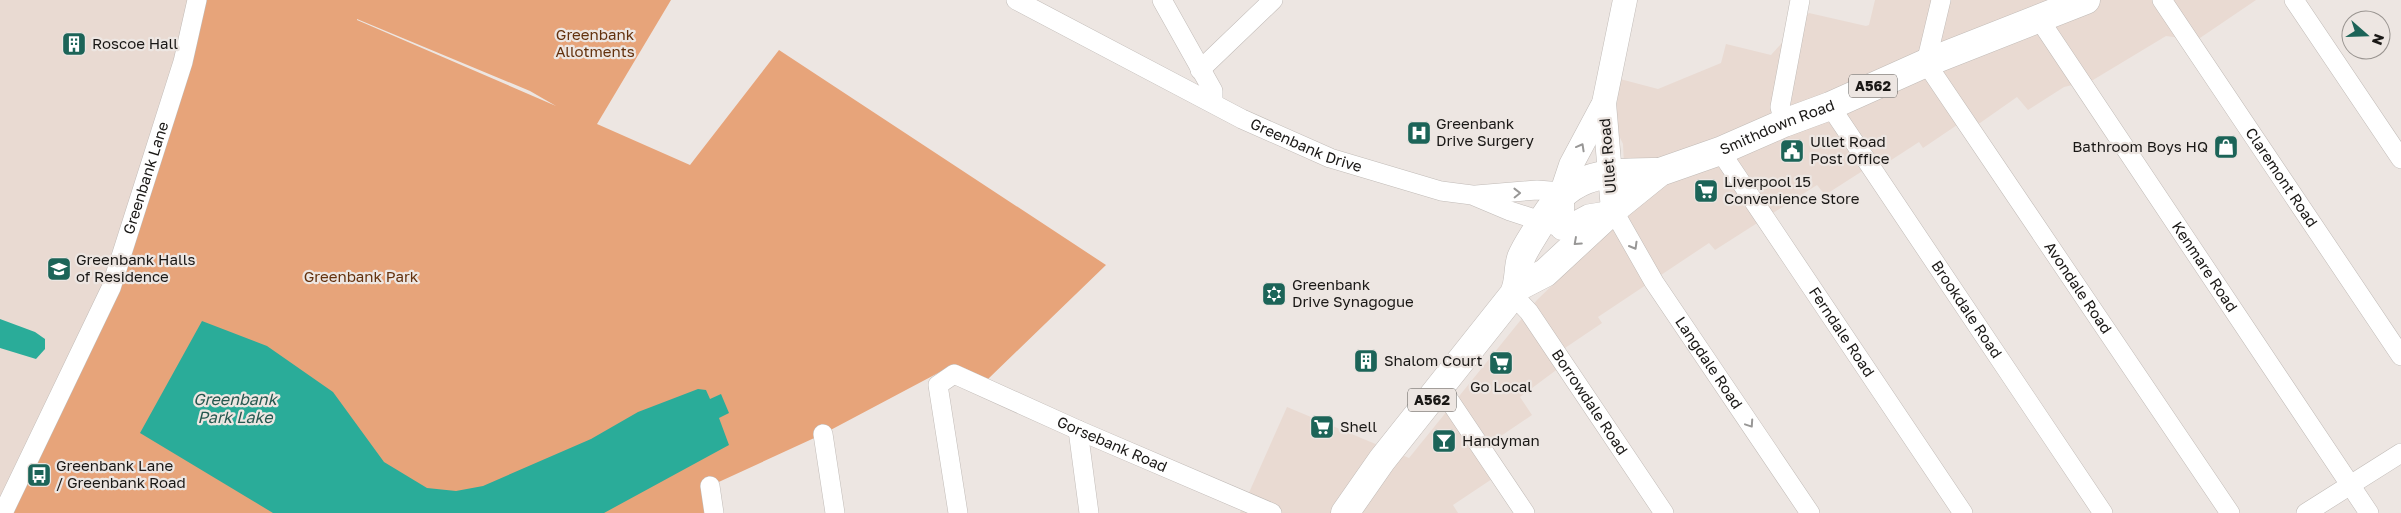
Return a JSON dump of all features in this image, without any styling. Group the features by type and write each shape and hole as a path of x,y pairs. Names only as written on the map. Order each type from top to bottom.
{"highway":[{"name":"Smithdown Road","path":"1515,291 1521,259 1552,225 1562,192 1576,184 1609,173 1660,172 1720,151 1784,123 1830,106 1926,63 2084,0"},
{"name":"Smithdown Road","path":"1346,513 1382,460 1441,388 1515,291 1545,273 1613,210 1660,172"}],"main road":[{"name":"Ullet Road","path":"1613,210 1604,103 1625,0"},
{"name":"Ullet Road","path":"1562,192 1571,166 1604,103"}],"street":[{"name":"Greenbank Lane","path":"3,513 112,288 183,62 197,0"},
{"name":"Greenbank Drive","path":"1016,0 1242,119 1330,158 1441,191 1472,195 1552,225"},
{"path":"1162,0 1213,91 1214,103"},
{"path":"1200,70 1273,0"},
{"path":"1784,123 1780,107 1800,0"},
{"path":"1926,63 1941,0"},
{"name":"Claremont Road","path":"2162,0 2401,356"},
{"path":"2294,0 2401,159"},
{"name":"Kenmare Road","path":"2039,19 2369,513"},
{"name":"Avondale Road","path":"1926,63 2230,513"},
{"name":"Brookdale Road","path":"1830,106 2103,513"},
{"name":"Ferndale Road","path":"1720,151 1963,513"},
{"path":"1472,195 1537,190 1562,192"},
{"path":"1552,225 1588,214 1613,210"},
{"name":"Langdale Road","path":"1613,210 1654,282 1810,513"},
{"name":"Borrowdale Road","path":"1515,291 1664,513"},
{"name":"Gorsebank Road","path":"958,513 938,385 954,374 1078,430 1272,513"},
{"path":"1441,388 1525,513"},
{"path":"1078,430 1089,513"},
{"path":"823,434 835,513"},
{"path":"2306,513 2401,453"},
{"path":"710,486 714,513"}],"shaded area":[{"name":"Greenbank Halls of Residence","path":"0,0 197,0 111,288 0,513"},
{"path":"1875,0 2256,0 2197,40 2166,36 2093,80 2064,87 2028,110 2017,97 1980,123 1960,123 1923,148 1919,142 1879,168 1864,170 1825,195 1817,185 1715,250 1709,243 1598,317 1602,323 1565,348 1559,368 1520,397 1532,415 1489,444 1492,479 1453,505 1458,513 1240,513 1287,407 1409,458 1537,300 1602,237 1635,210 1625,185 1623,144 1614,125 1620,79 1658,89 1721,63 1726,44 1771,55 1809,13 1866,26 1869,25"}],"green space":[{"name":"Greenbank Park","path":"197,0 671,0 597,124 690,165 779,50 1106,265 988,379 955,364 823,434 710,486 714,513 3,513 111,288","holes":["357,19 530,91 556,106"]}],"water":[{"path":"0,319 35,332 45,339 45,349 36,359 0,348"},
{"name":"Greenbank Park Lake","path":"202,321 267,346 333,392 384,462 427,488 456,491 483,486 591,439 638,412 698,389 706,390 710,399 721,394 729,413 719,418 729,445 604,513 273,513 140,433"}],"place":[{"name":"Roscoe Hall","path":"74,44"},
{"name":"Greenbank Drive Surgery","path":"1419,133"},
{"name":"Bathroom Boys HQ","path":"2226,147"},
{"name":"Ullet Road Post Office","path":"1792,151"},
{"name":"Liverpool 15 Convenience Store","path":"1706,191"},
{"name":"Greenbank Halls of Residence","path":"59,269"},
{"name":"Greenbank Drive Synagogue","path":"1274,294"},
{"name":"Shalom Court","path":"1366,361"},
{"name":"Go Local","path":"1501,363"},
{"name":"Shell","path":"1322,427"},
{"name":"Handyman","path":"1444,441"},
{"name":"Greenbank Lane / Greenbank Road","path":"39,475"}],"park label":[{"name":"Greenbank Allotments","path":"595,44"}]}
